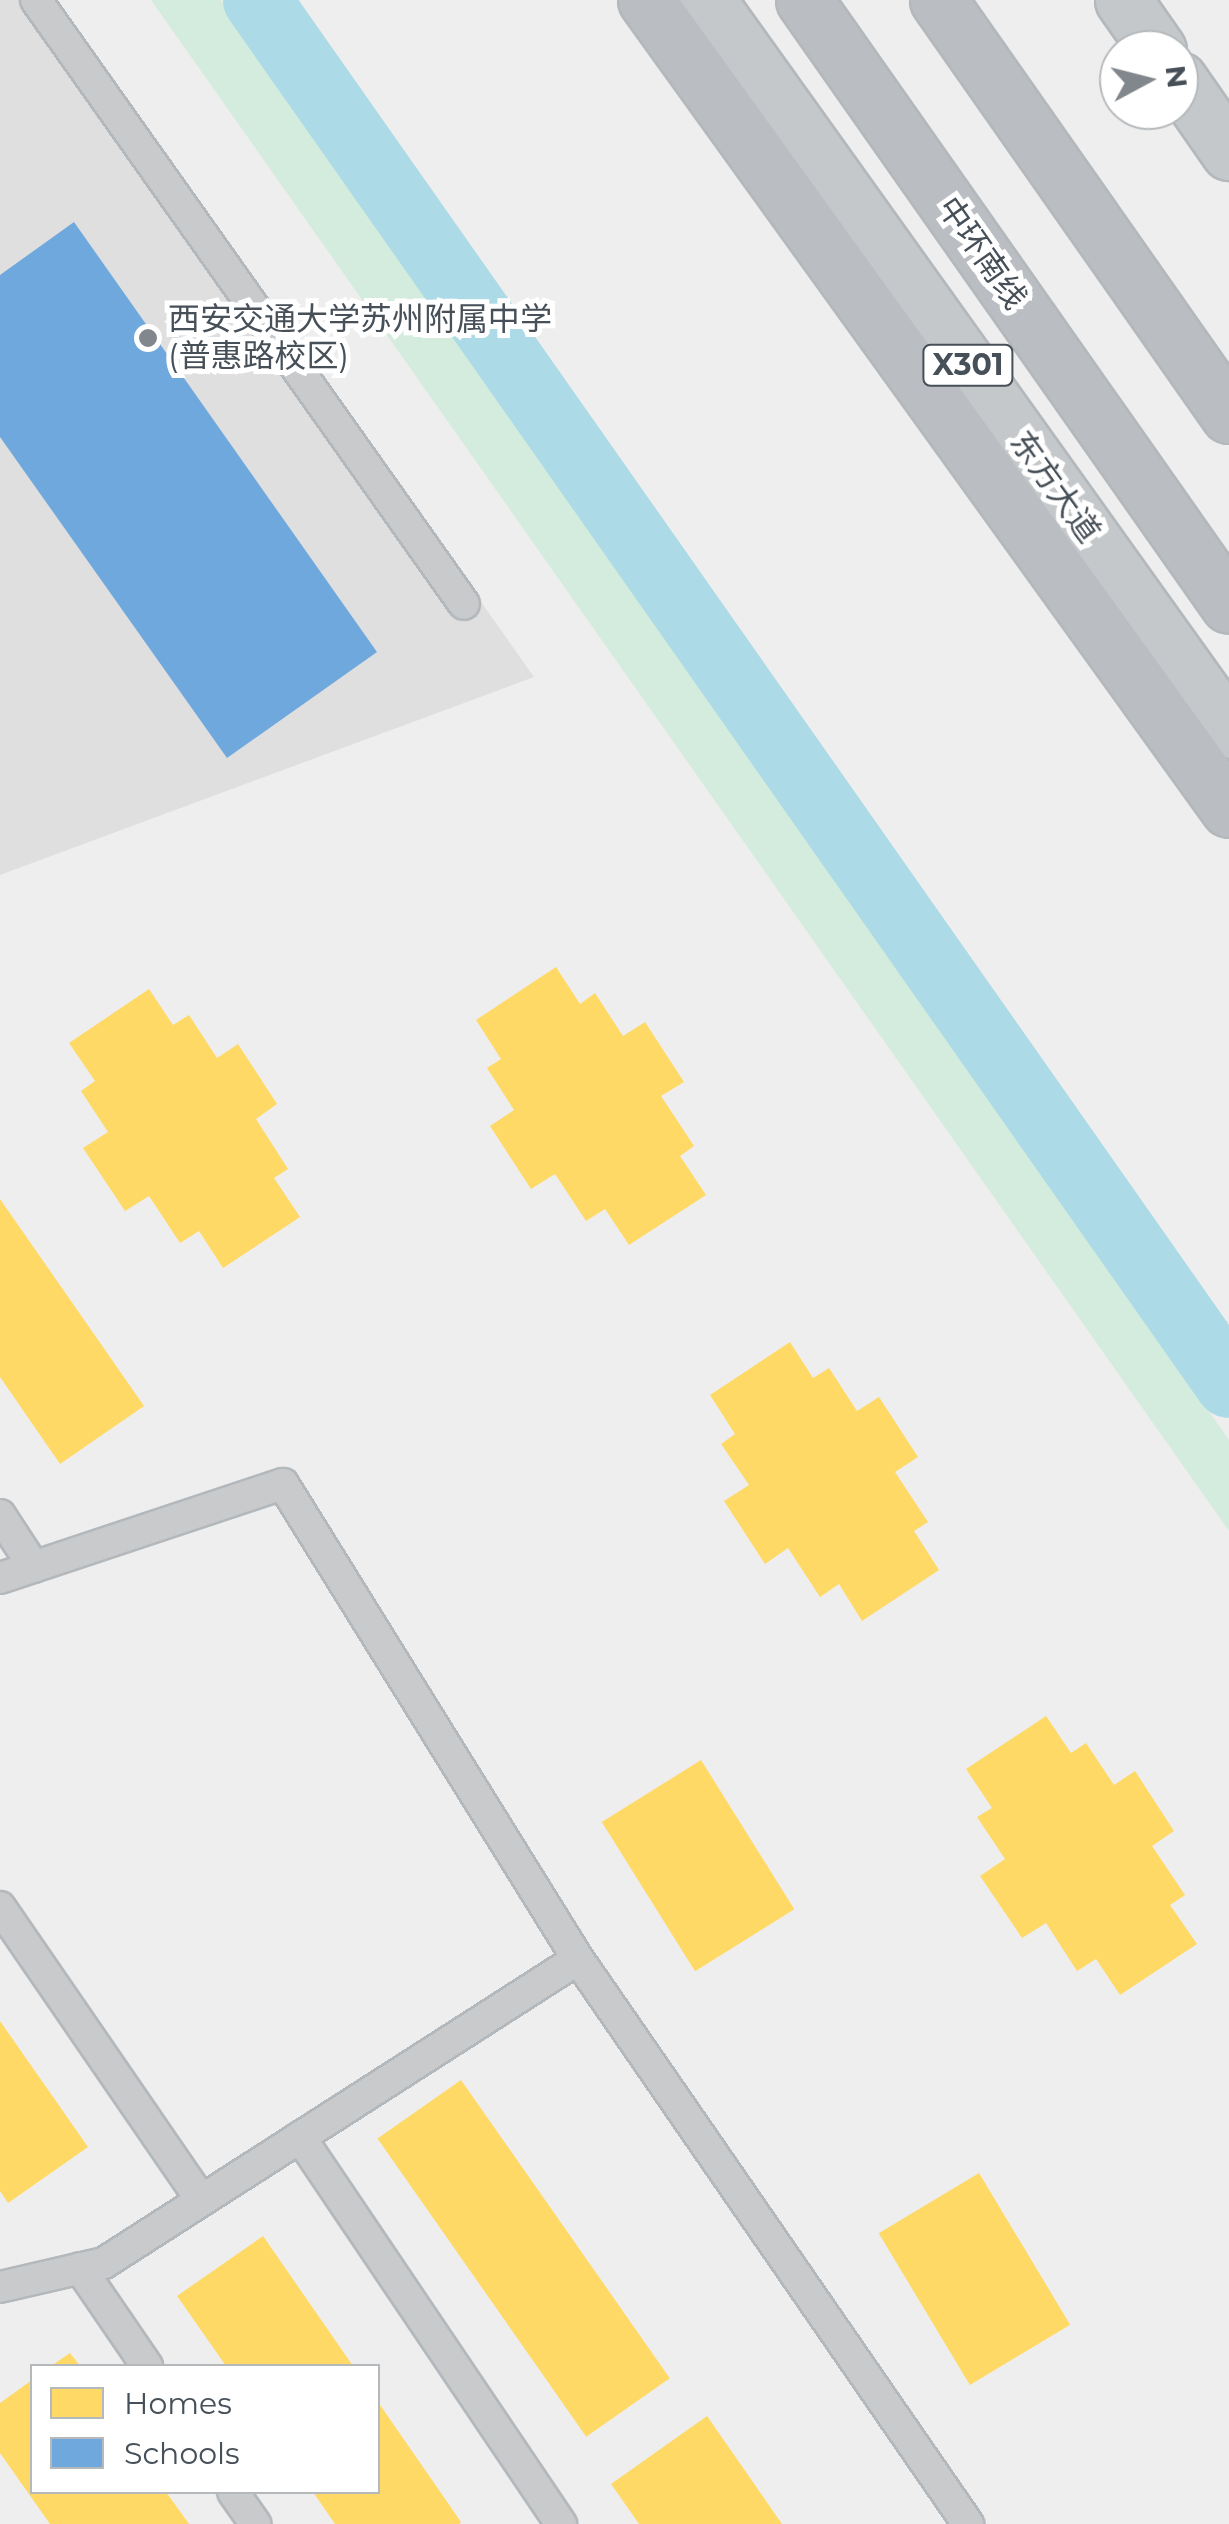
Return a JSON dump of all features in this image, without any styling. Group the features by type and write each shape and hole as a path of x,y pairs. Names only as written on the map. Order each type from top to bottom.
{"highway":[{"path":"646,0 1229,809"},
{"name":"中环南线","path":"804,0 1229,605"},
{"path":"938,0 1229,414"}],"main road":[{"name":"东方大道","path":"707,0 1229,730"},
{"path":"1122,0 1144,30"},
{"path":"1199,109 1229,152"}],"lane":[{"path":"36,0 464,604"},
{"path":"0,1578 284,1484 578,1959 968,2524"},
{"path":"0,1515 34,1566"},
{"path":"0,1907 201,2200"},
{"path":"0,2288 80,2268 201,2200 578,1959"},
{"path":"300,2137 562,2524"},
{"path":"80,2268 146,2364"},
{"path":"234,2494 255,2524"}],"shaded area":[{"name":"西安交通大学苏州附属中学 (普惠路校区)","path":"0,0 56,0 534,677 0,875"}],"green space":[{"path":"151,0 221,0 1229,1440 1229,1531"}],"building: Homes":[{"path":"556,967 580,1004 595,993 623,1036 645,1022 684,1082 661,1096 694,1146 680,1156 706,1195 629,1245 605,1209 586,1221 555,1174 531,1189 490,1126 514,1110 487,1068 501,1059 476,1020"},
{"path":"149,989 173,1025 189,1015 217,1058 238,1044 277,1104 256,1119 288,1169 274,1178 300,1217 223,1268 199,1231 180,1243 149,1196 125,1211 83,1148 108,1132 81,1091 95,1081 69,1043"},
{"path":"0,1199 144,1406 60,1464 0,1377"},
{"path":"790,1342 813,1378 829,1368 857,1411 879,1397 918,1457 895,1472 928,1522 914,1531 939,1570 862,1621 839,1584 820,1597 788,1548 765,1564 724,1501 749,1485 721,1444 735,1434 710,1395"},
{"path":"1046,1716 1071,1753 1086,1743 1114,1785 1135,1771 1174,1831 1152,1846 1185,1895 1170,1905 1197,1944 1120,1995 1096,1959 1077,1971 1046,1923 1022,1938 980,1876 1005,1859 977,1817 992,1808 966,1769"},
{"path":"701,1760 794,1909 695,1971 602,1822"},
{"path":"0,2021 88,2147 8,2203 0,2191"},
{"path":"461,2080 670,2378 586,2437 377,2139"},
{"path":"979,2173 1070,2325 970,2385 879,2233"},
{"path":"263,2236 352,2364 225,2364 177,2296"},
{"path":"70,2353 78,2364 54,2364"},
{"path":"30,2381 30,2494 167,2494 189,2524 50,2524 0,2453 0,2403"},
{"path":"380,2405 461,2522 335,2524 314,2494 380,2494"},
{"path":"707,2416 782,2524 639,2524 611,2484"}],"building: Schools":[{"path":"74,222 377,652 227,758 0,437 0,275"}],"waterway":[{"path":"257,0 1229,1384"}],"place":[{"name":"西安交通大学苏州附属中学 (普惠路校区)","path":"148,338"}]}
